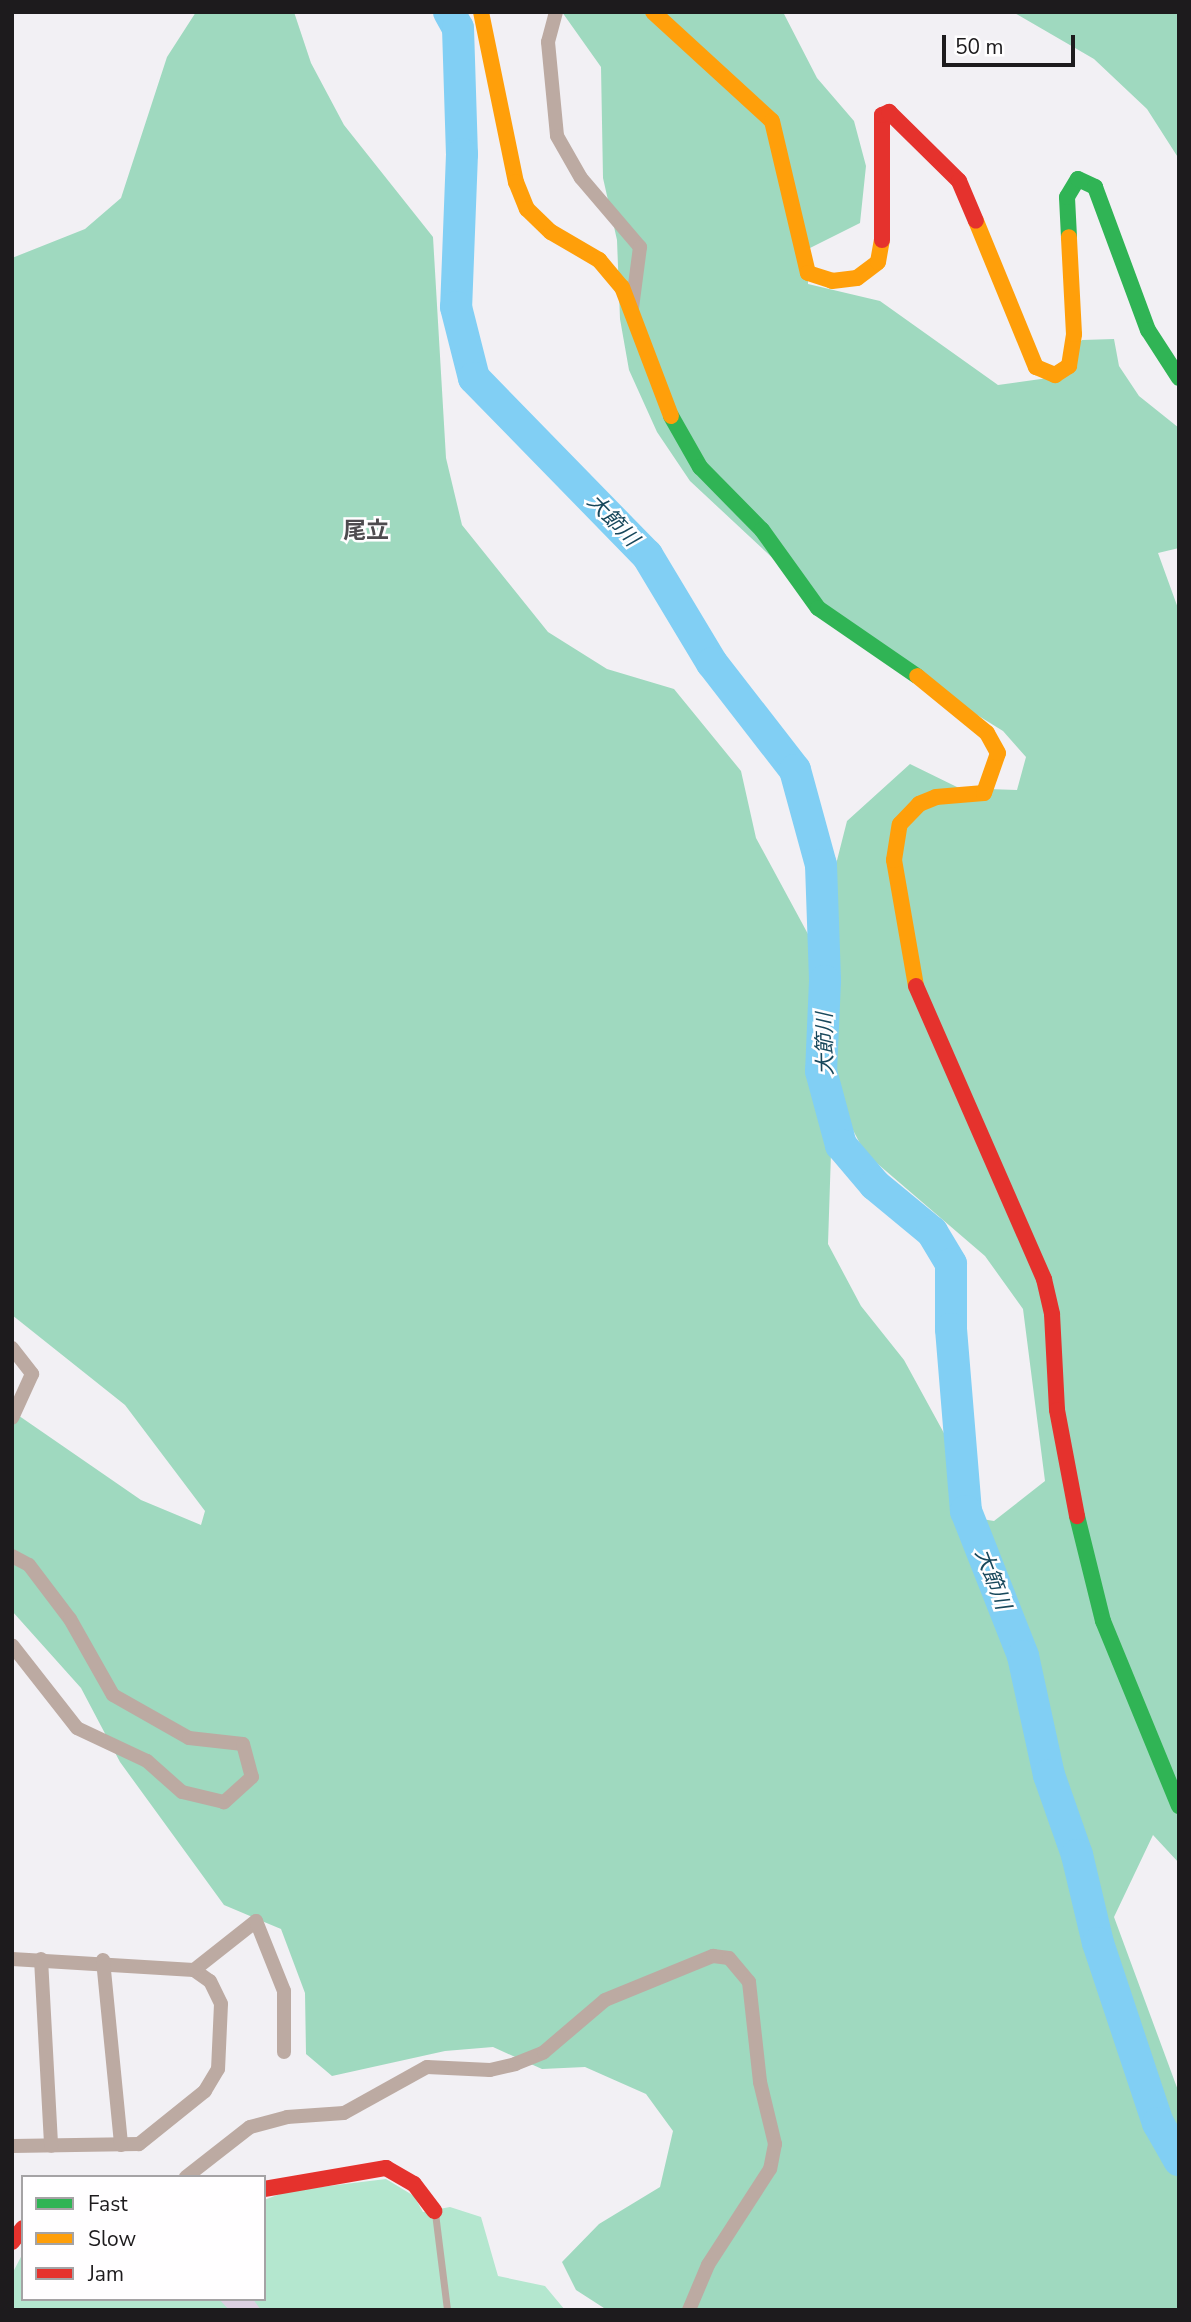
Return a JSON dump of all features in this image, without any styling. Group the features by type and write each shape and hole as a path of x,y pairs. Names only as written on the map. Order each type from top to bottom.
{"street":[{"path":"481,12 516,182 527,209 612,272 632,309 667,409 700,467 762,530 818,608 936,689 987,733 998,753 996,770 984,793 936,797 919,804 900,824 894,860 900,910 916,985 951,1076 1044,1279 1052,1314 1057,1410 1083,1548 1103,1621 1179,1806"},
{"path":"556,12 548,42 557,136 581,177 640,247 632,309"},
{"path":"653,12 672,24 772,121 781,144 801,261 808,273 832,281 857,278 869,274 878,262 886,220 882,115 889,112 959,181 1036,367 1055,375 1069,366 1074,334 1067,197 1078,179 1095,187 1148,330 1179,379"},
{"path":"12,1348 32,1374 12,1418"},
{"path":"12,1556 29,1565 71,1619 113,1695 189,1738 243,1744 252,1777 224,1802 182,1792 147,1762 77,1728 12,1645"},
{"path":"194,1970 256,1921 284,1991 284,2052"},
{"path":"189,2175 250,2127 287,2117 344,2113 427,2067 489,2070 515,2064 544,2052 605,2000 692,1962 713,1956 729,1958 749,1982 760,2082 775,2144 770,2169 708,2265 689,2310"},
{"path":"12,1959 103,1961 194,1970 210,1982 221,2004 218,2069 205,2091 139,2144 12,2146"},
{"path":"41,1959 51,2146"},
{"path":"103,1961 121,2145"},
{"path":"266,2189 386,2168 414,2184 434,2211"}],"lane":[{"path":"434,2211 447,2310"}],"green space":[{"path":"196,12 294,12 311,63 344,125 433,237 446,458 462,525 548,632 607,669 674,689 741,771 756,838 815,947 847,821 910,764 959,788 1017,790 1026,757 1003,731 869,648 690,481 657,432 629,370 620,319 617,240 603,178 601,67 562,12 783,12 817,78 854,121 866,166 860,223 808,249 808,284 880,301 998,385 1048,378 1082,340 1114,339 1119,366 1139,396 1179,428 1179,548 1158,553 1179,611 1179,1863 1153,1835 1114,1917 1179,2093 1179,2310 607,2310 576,2290 562,2262 599,2224 660,2187 673,2131 646,2094 585,2067 542,2069 493,2047 445,2051 332,2076 306,2054 305,1993 281,1929 224,1905 120,1762 81,1688 12,1611 12,1411 141,1500 201,1525 205,1511 125,1405 12,1315 12,258 85,229 121,198 167,57","holes":["833,1092 865,1153 985,1256 1023,1309 1045,1481 994,1521 951,1514 951,1446 904,1360 861,1306 828,1244"]},
{"path":"1013,12 1179,12 1179,159 1147,109 1094,59"},
{"path":"386,2179 414,2196 423,2212 450,2207 481,2217 498,2276 545,2286 565,2310 12,2310 12,2274 21,2257 21,2301 266,2301 266,2199 288,2191"}],"building":[{"path":"221,2301 254,2301 261,2310 229,2310"}],"waterway":[{"name":"大節川","path":"449,12 458,28 462,154 456,307 474,378 647,555 712,663 795,770 821,865 825,981 821,1071 841,1145 875,1185 932,1232 951,1264 951,1329 966,1511 1023,1656 1049,1775 1077,1855 1098,1943 1158,2123 1179,2160"}],"traffic: fast":[{"path":"1069,237 1067,197 1078,179 1095,187 1148,330 1179,378"},
{"path":"671,416 700,467 762,530 818,608 917,676"},
{"path":"1077,1516 1103,1621 1179,1806"}],"traffic: slow":[{"path":"481,12 516,182 527,209 551,232 599,260 622,287 671,416"},
{"path":"653,12 772,121 808,273 832,281 857,278 878,262 882,240"},
{"path":"976,221 1036,367 1055,375 1069,366 1074,334 1069,237"},
{"path":"916,986 894,860 900,824 919,804 936,797 984,793 998,753 987,733 917,676"}],"traffic: jam":[{"path":"882,240 882,115 889,112 959,181 976,221"},
{"path":"916,986 1044,1279 1052,1314 1057,1410 1077,1516"},
{"path":"266,2189 386,2168 414,2184 434,2211"},
{"path":"12,2242 21,2231"}],"district":[{"name":"尾立","path":"366,531"}]}
